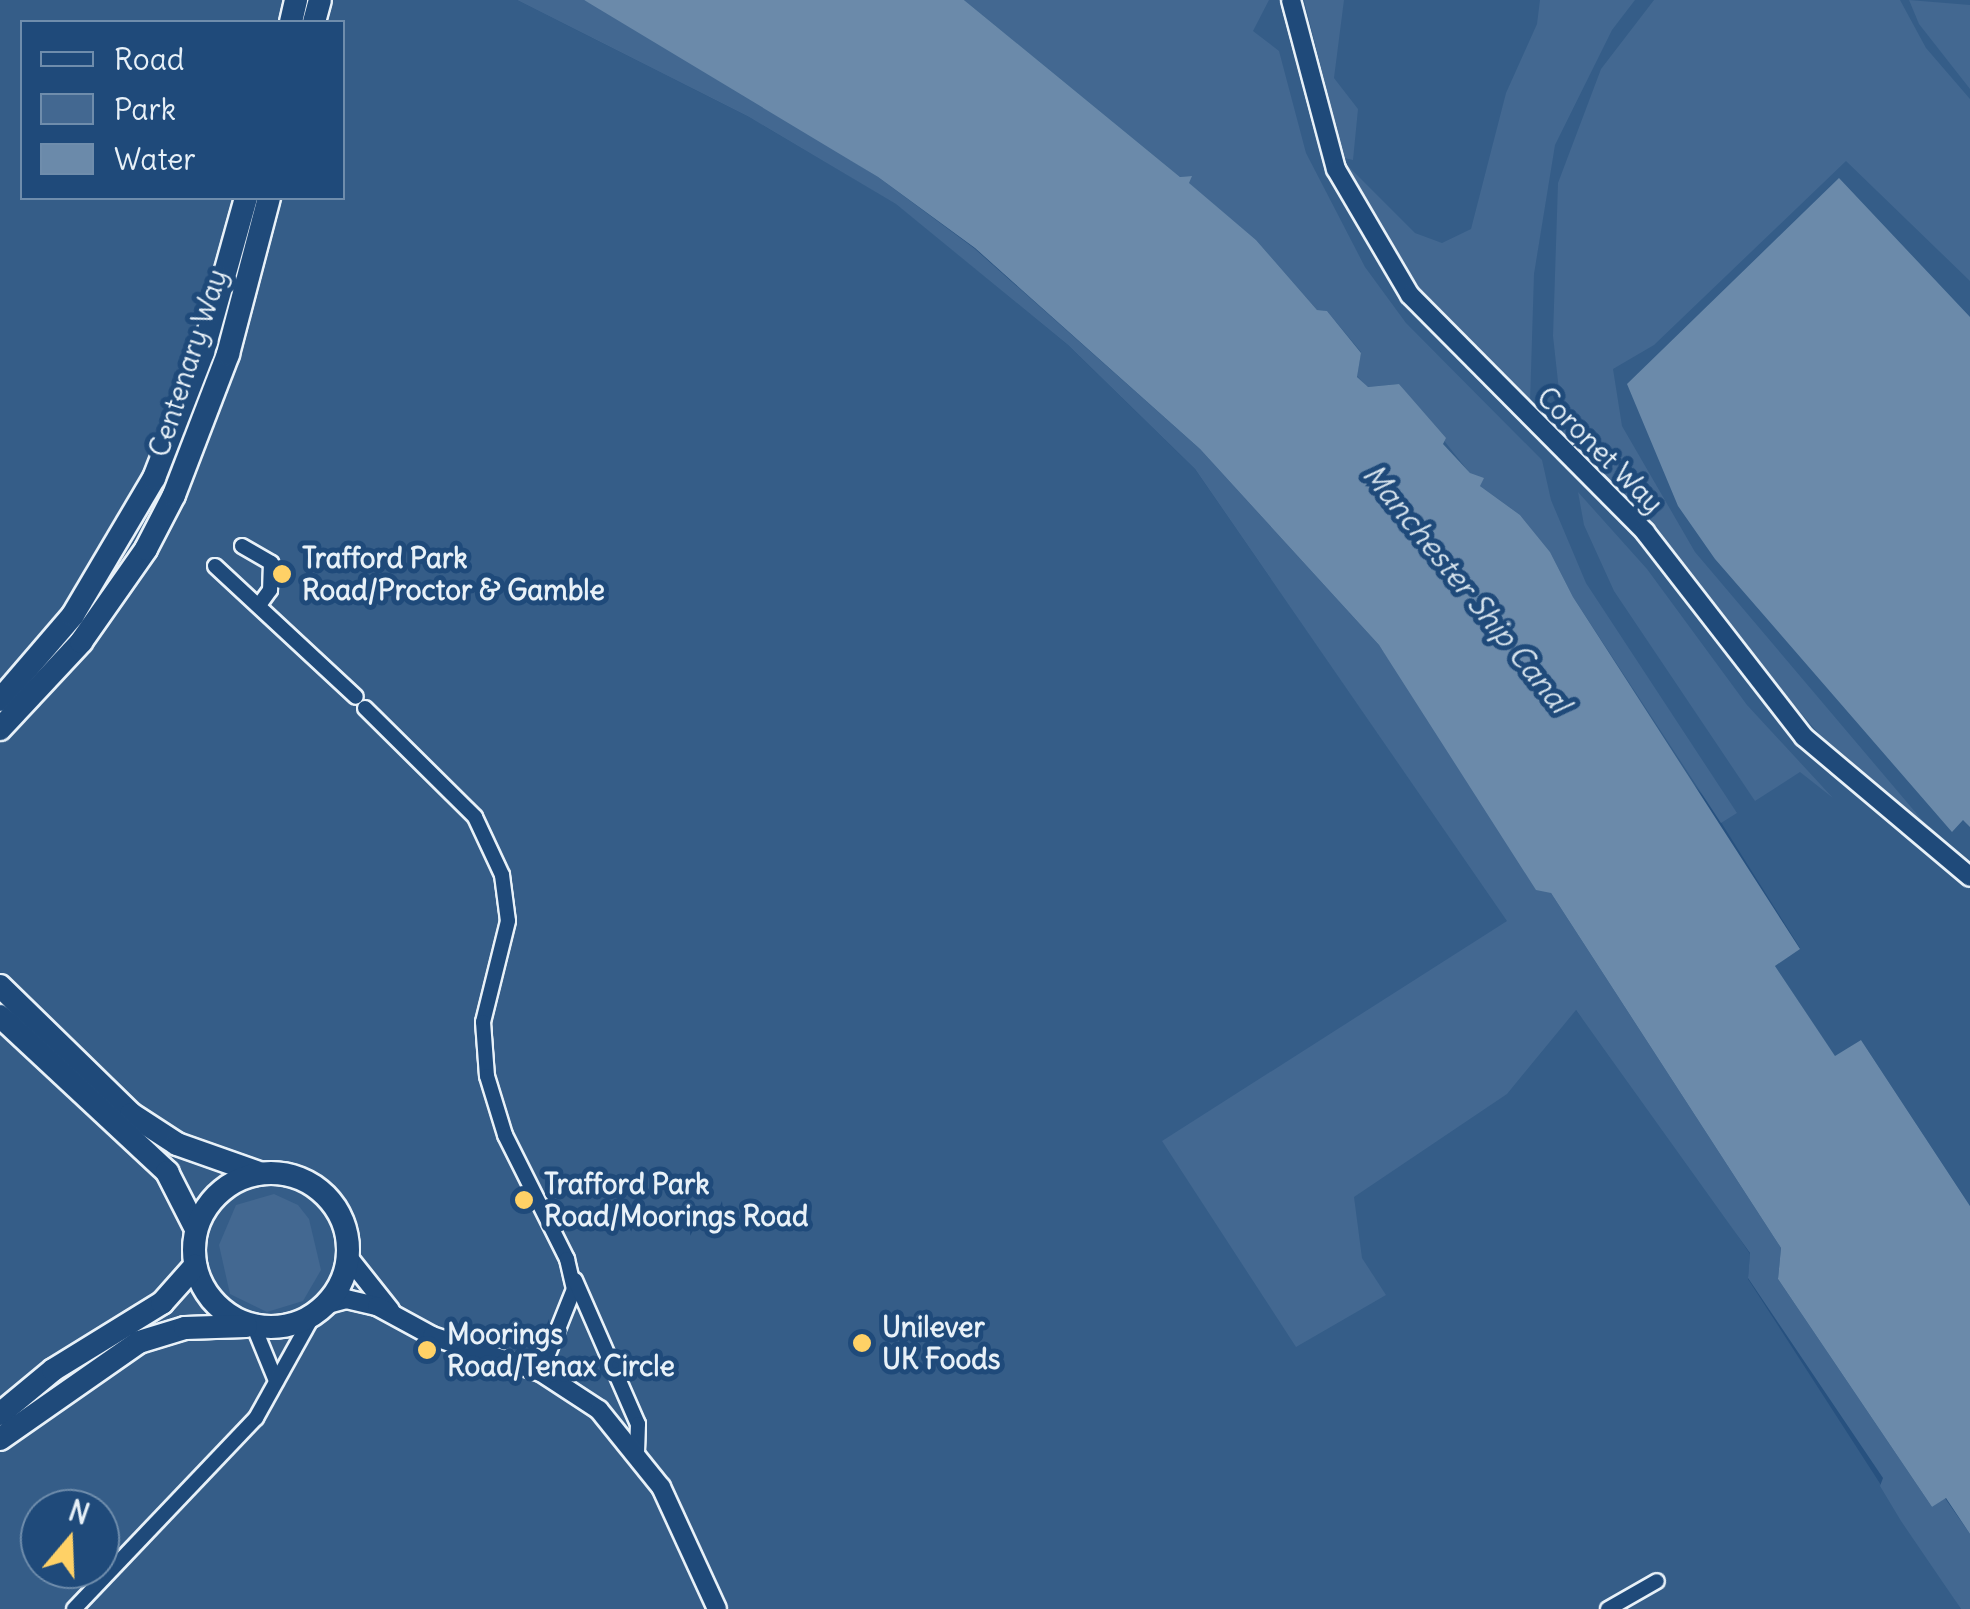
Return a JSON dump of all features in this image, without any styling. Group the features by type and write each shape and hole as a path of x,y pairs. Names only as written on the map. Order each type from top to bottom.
{"main road":[{"name":"Centenary Way","path":"0,700 73,615 154,478 203,352 245,200"},
{"name":"Centenary Way","path":"0,729 81,642 146,549 174,495 228,354 268,200"},
{"path":"0,986 131,1114 178,1144 256,1172 301,1178 322,1191 346,1232 348,1257 320,1309 290,1325 186,1328 139,1342 0,1439"},
{"path":"0,1016 167,1172 196,1229 195,1266 214,1301 252,1326"},
{"path":"196,1229 226,1186 256,1172"},
{"path":"0,1414 53,1370 162,1303 195,1266"}],"street":[{"name":"Coronet Way","path":"1291,0 1322,124 1362,220 1410,295 1494,385 1617,503 1804,737 1970,876"},
{"path":"242,546 270,562 272,581 259,605"},
{"path":"215,566 474,816 502,875 508,921 483,1022 487,1076 505,1134 573,1274 638,1424 638,1452"},
{"path":"348,1257 394,1314"},
{"path":"541,1372 565,1325 573,1274"},
{"path":"74,1609 256,1418 320,1309 356,1300 394,1314 432,1336 541,1372 600,1410 638,1452 717,1609"},
{"path":"252,1326 276,1382"},
{"path":"1608,1609 1657,1581"}],"shaded area":[{"path":"0,0 517,0 749,117 897,204 1068,345 1195,469 1508,921 1666,1128 1750,1254 1748,1279 1961,1609 0,1609"},
{"path":"964,0 1970,0 1970,1206 1861,1040 1835,1057 1775,966 1800,948 1707,800 1101,113"}],"green space":[{"path":"517,0 584,0 621,17 878,177 974,248 1200,449 1379,645 1551,893 1781,1248 1778,1279 1932,1507 1945,1498 1970,1534 1970,1609 1961,1609 1901,1521 1880,1486 1883,1478 1748,1278 1750,1253 1576,1010 1507,1094 1354,1197 1362,1258 1386,1295 1296,1347 1162,1141 1507,921 1195,469 1068,345 896,204 749,117"},
{"path":"964,0 1269,0 1253,31 1279,51 1306,153 1365,267 1406,323 1542,460 1551,500 1586,583 1737,813 1721,823 1573,597 1550,552 1520,515 1480,486 1399,384 1367,387 1357,376 1361,352 1327,311 1317,310 1256,240 1188,183 1191,176 1180,177"},
{"path":"1304,0 1344,0 1334,78 1358,109 1353,160 1344,158"},
{"path":"1540,0 1635,0 1612,30 1555,145 1534,274 1530,404 1456,332 1408,274 1347,165 1415,233 1442,243 1471,229 1506,93 1537,24"},
{"path":"1654,0 1900,0 1926,48 1970,99 1970,281 1846,161 1654,345 1613,369 1622,426 1695,552 1922,820 1970,862 1819,734 1742,645 1656,526 1564,436 1553,336 1558,183 1601,69"},
{"path":"1909,0 1970,5 1970,89 1919,24"},
{"path":"1578,492 1647,569 1747,705 1833,798 1800,772 1755,801 1614,591 1584,525"},
{"path":"274,1194 298,1205 309,1219 321,1270 303,1301 267,1312 230,1294 219,1245 236,1205"}],"water":[{"name":"Manchester Ship Canal","path":"584,0 964,0 1180,177 1192,176 1189,183 1256,240 1317,310 1327,311 1361,353 1357,377 1368,387 1399,384 1446,438 1443,444 1470,473 1484,478 1480,486 1520,515 1550,552 1573,597 1800,949 1775,966 1835,1056 1861,1040 1970,1206 1970,1534 1946,1498 1932,1507 1778,1279 1781,1248 1551,893 1536,890 1379,645 1200,449 975,248 878,177"},
{"path":"1839,178 1970,317 1970,827 1963,820 1952,832 1715,559 1678,506 1627,384"}],"place":[{"name":"Trafford Park Road/Proctor & Gamble","path":"282,574"},
{"name":"Trafford Park Road/Moorings Road","path":"524,1200"},
{"name":"Unilever UK Foods","path":"862,1343"},
{"name":"Moorings Road/Tenax Circle","path":"427,1350"}]}
